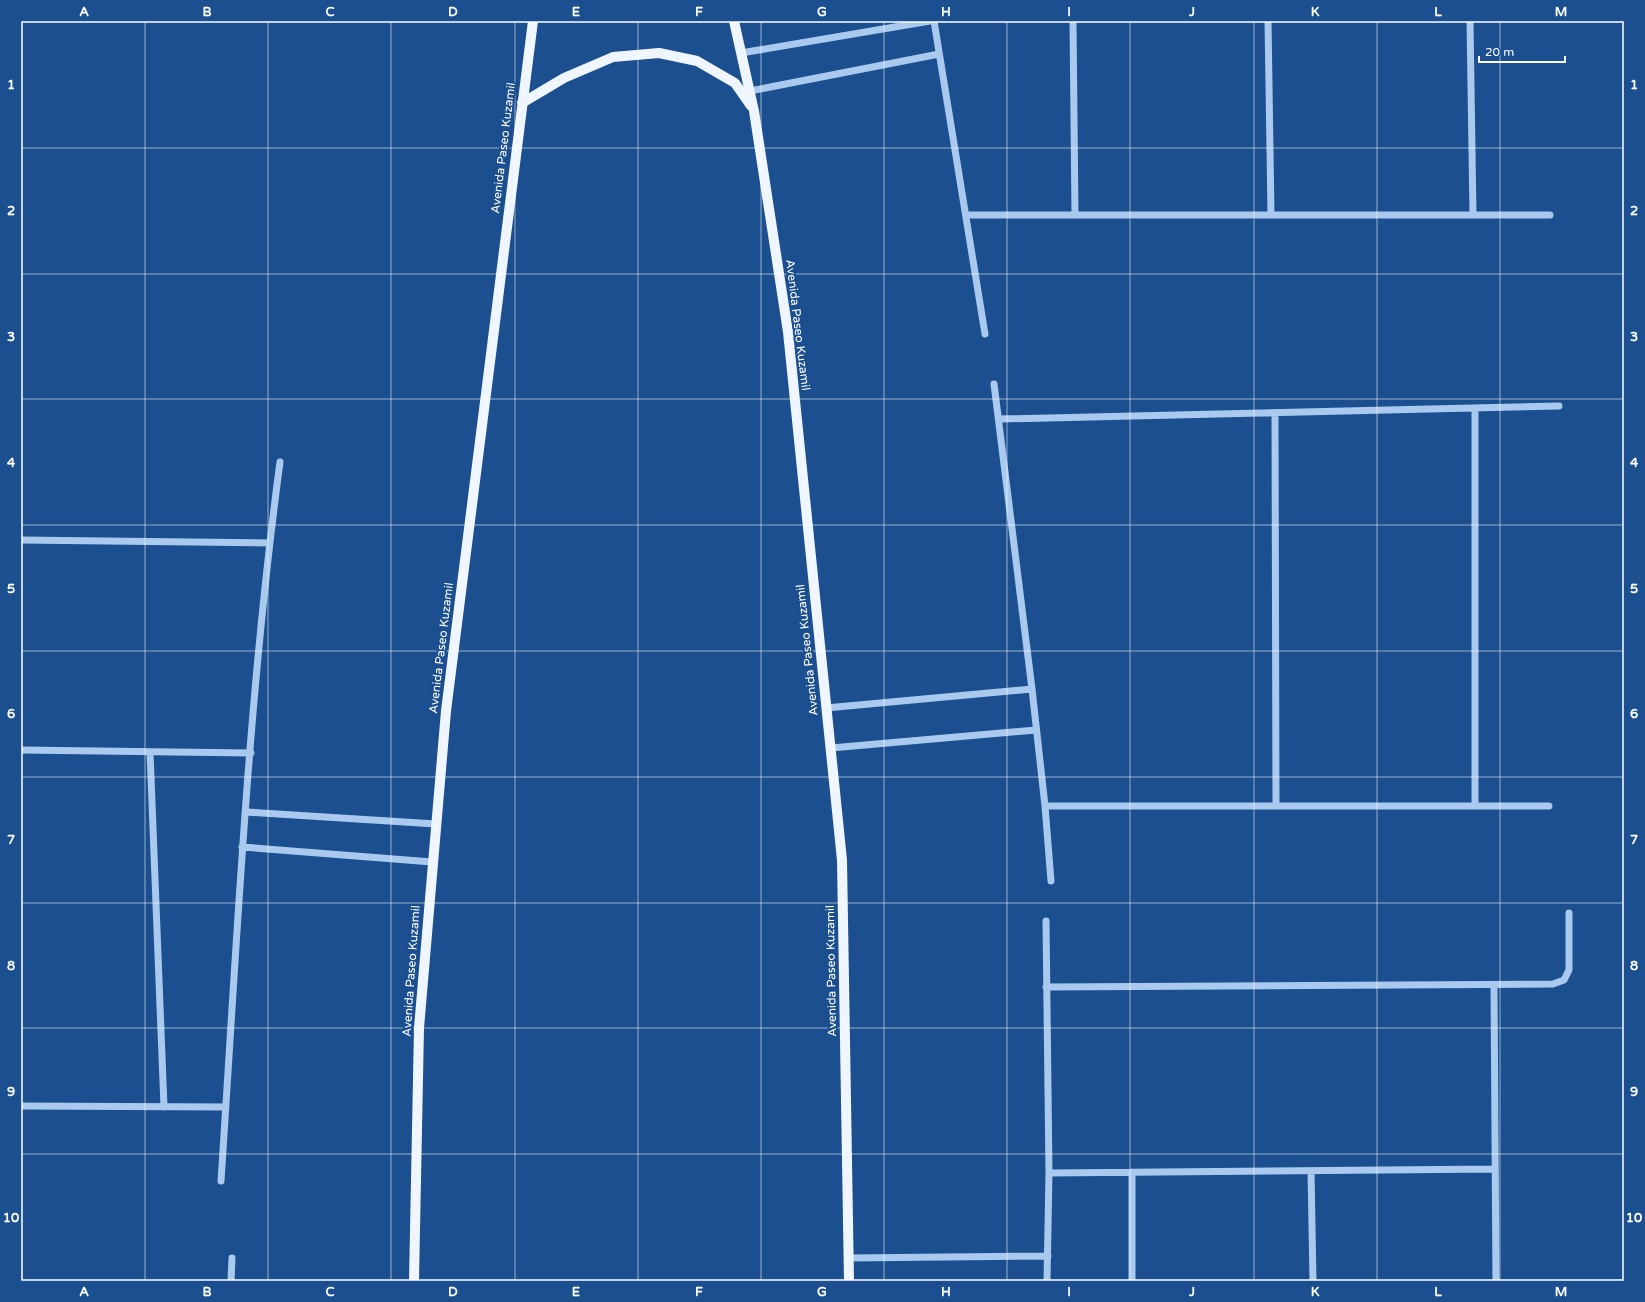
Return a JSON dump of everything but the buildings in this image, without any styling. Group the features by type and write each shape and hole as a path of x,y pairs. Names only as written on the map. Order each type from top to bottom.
{"main road":[{"name":"Avenida Paseo Kuzamil","path":"414,1281 419,1028 446,711 533,21"},
{"name":"Avenida Paseo Kuzamil","path":"734,21 754,111 788,332 842,860 849,1281"},
{"path":"522,103 564,78 613,56 659,53 696,61 735,83 754,111"}],"street":[{"path":"741,53 930,21"},
{"path":"934,21 985,334"},
{"path":"1073,21 1075,215"},
{"path":"1268,21 1271,215"},
{"path":"1470,21 1473,215"},
{"path":"750,91 939,54"},
{"path":"966,215 1550,215"},
{"path":"994,384 1000,419 1032,689 1045,806 1051,881"},
{"path":"1000,419 1559,406"},
{"path":"1475,408 1475,806"},
{"path":"1275,413 1276,805"},
{"path":"221,1181 242,847 269,544 280,462"},
{"path":"21,540 269,544"},
{"path":"826,708 1032,689"},
{"path":"830,748 1036,730"},
{"path":"21,750 251,753"},
{"path":"150,752 164,1107"},
{"path":"1045,806 1549,806"},
{"path":"246,812 436,824"},
{"path":"242,847 432,862"},
{"path":"1046,987 1553,984 1564,980 1569,970 1569,913"},
{"path":"1046,921 1049,1173 1047,1281"},
{"path":"1494,985 1496,1281"},
{"path":"21,1106 226,1107"},
{"path":"1049,1173 1495,1169"},
{"path":"1311,1171 1313,1281"},
{"path":"1132,1172 1132,1281"},
{"path":"849,1258 1048,1256"},
{"path":"231,1281 232,1258"}]}
